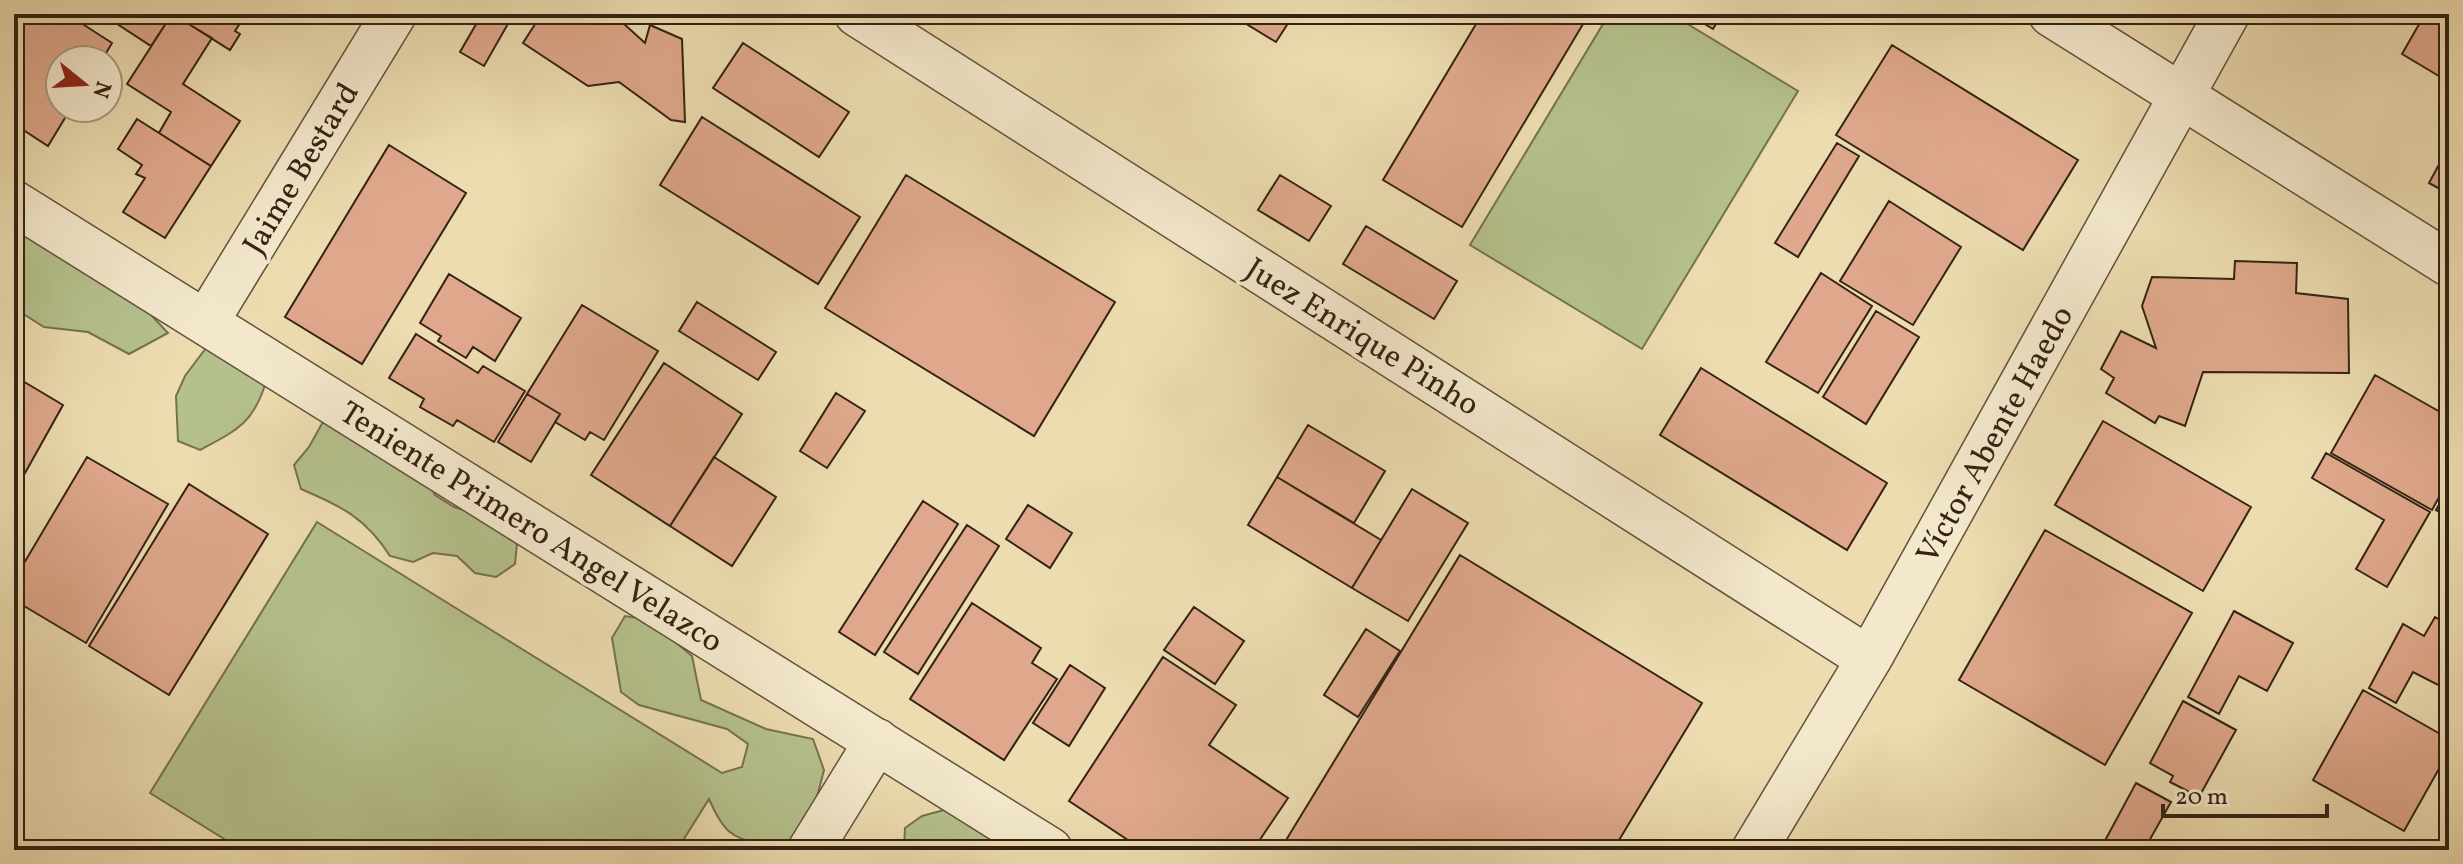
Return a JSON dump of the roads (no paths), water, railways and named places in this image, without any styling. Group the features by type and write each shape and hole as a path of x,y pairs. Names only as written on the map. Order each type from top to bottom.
{"street":[{"name":"Jaime Bestard","path":"206,322 394,14"},
{"name":"Juez Enrique Pinho","path":"857,14 1869,659"},
{"path":"2051,14 2449,264"},
{"name":"Víctor Abente Haedo","path":"1754,850 1869,659 2227,14"},
{"name":"Teniente Primero Angel Velazco","path":"14,203 1050,850"},
{"path":"810,850 877,741"}]}
